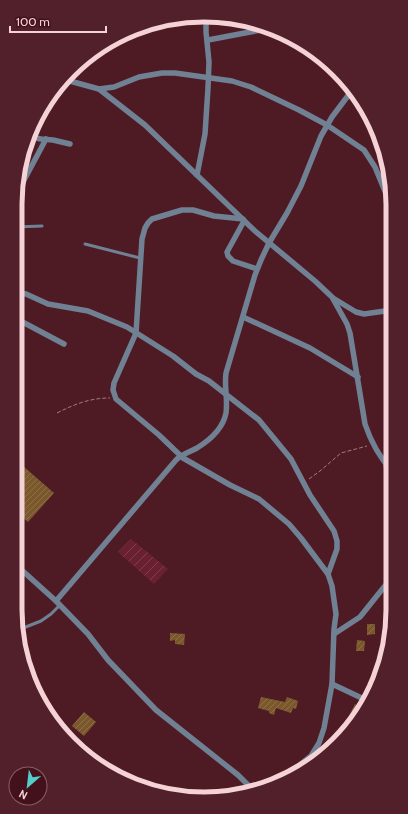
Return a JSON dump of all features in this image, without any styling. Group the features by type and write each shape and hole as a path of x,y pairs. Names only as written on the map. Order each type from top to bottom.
{"street":[{"path":"197,175 205,134 209,78 206,22"},
{"path":"208,40 258,30"},
{"path":"99,89 114,87 139,77 162,74 182,74 232,81 251,87 327,125 364,150 369,156 386,193"},
{"path":"70,81 99,89 145,125 243,220 332,297 356,312 364,314 386,311"},
{"path":"58,603 163,474 181,456 201,445 220,427 226,413 226,373 257,269 269,243 297,193 321,136 349,94"},
{"path":"35,138 70,144"},
{"path":"24,180 46,139"},
{"path":"243,220 214,216 188,210 156,218 148,223 142,239 136,333 114,383 113,390 116,399 190,463 230,486 259,499 294,530 328,574 332,586 336,609 332,684 324,728 314,751 305,761"},
{"path":"243,220 228,252 228,256 233,261 257,269"},
{"path":"22,293 48,304 88,311 136,333 209,381 266,426 291,459 310,495 334,531 337,541 337,549 328,574"},
{"path":"332,297 347,324 350,333 365,424 373,443 386,464"},
{"path":"243,317 310,348 358,377"},
{"path":"22,322 64,344"},
{"path":"22,570 58,603 88,634 113,665 156,710 238,775 249,786"},
{"path":"334,634 360,617 386,585"},
{"path":"332,684 363,699"}],"lane":[{"path":"22,227 42,226"},
{"path":"85,244 140,258"},
{"path":"23,628 41,621 51,614 58,603"}],"path":[{"path":"57,413 77,403 90,399 116,399"},
{"path":"303,481 320,471 341,453 366,447 373,443"}],"shaded area":[{"path":"131,539 168,569 154,584 118,552"}],"building":[{"path":"22,465 54,493 28,522 22,517"},
{"path":"367,624 375,624 375,634 367,635"},
{"path":"170,633 185,634 184,645 175,644 175,640 170,641"},
{"path":"357,640 365,641 364,651 356,651"},
{"path":"261,697 285,702 287,697 298,701 296,709 293,708 291,713 276,708 274,715 269,713 269,711 258,708"},
{"path":"355,704 358,706 351,717 349,716"},
{"path":"84,712 96,722 84,736 72,726"}]}
